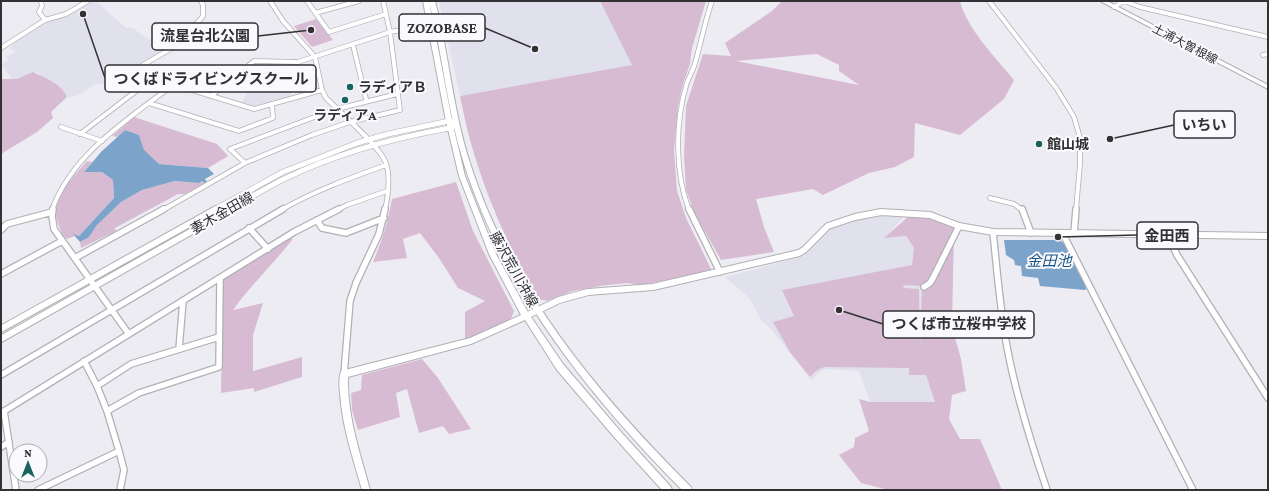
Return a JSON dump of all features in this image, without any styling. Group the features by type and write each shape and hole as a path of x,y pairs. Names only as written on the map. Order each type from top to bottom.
{"main road":[{"name":"藤沢荒川沖線","path":"426,1 432,25 450,124 462,176 493,254 526,316 560,367 618,435 668,490"},
{"name":"藤沢荒川沖線","path":"432,1 466,162 480,203 506,257 537,310 572,358 628,428 688,490"},
{"name":"土浦大曽根線","path":"1103,1 1268,87"},
{"name":"藤沢荒川沖線","path":"344,374 471,341 526,316"},
{"path":"344,374 344,403 347,420 366,490"}],"street":[{"path":"41,1 42,6 39,12 46,20"},
{"path":"1,48 46,20 66,14 88,1"},
{"path":"114,82 172,48 185,37 203,16 203,5 201,1"},
{"path":"270,1 283,21 315,57 322,90 326,98 368,139 382,156 388,175 384,218 379,234 356,283 350,301 344,374"},
{"path":"309,1 315,13 329,32 386,14"},
{"path":"315,13 359,1"},
{"path":"74,258 245,163 312,135 350,122 400,110 390,32 383,1"},
{"path":"712,1 702,32 696,61 686,84 680,129 681,173 684,196 692,217 720,272"},
{"path":"989,1 1057,89 1074,117 1080,138 1080,164 1074,234"},
{"path":"1114,7 1124,1 1140,7 1268,36"},
{"path":"211,96 254,61 298,62 390,32 432,25"},
{"path":"353,45 366,99"},
{"path":"1263,55 1268,54"},
{"path":"80,134 153,78 254,109 322,90"},
{"path":"128,333 54,229 52,212 62,186 102,141 173,85"},
{"path":"245,163 230,149 337,108 366,99 397,94"},
{"path":"149,103 239,131 273,118 272,104"},
{"name":"妻木金田線","path":"1,329 283,172 322,155 368,139 458,123"},
{"name":"妻木金田線","path":"1,339 284,179 330,159 373,145 450,124"},
{"path":"61,127 102,141"},
{"path":"1,375 249,228 320,189 386,165"},
{"path":"16,490 9,442 2,412 128,333 316,220 354,202 387,191"},
{"path":"990,198 1017,203 1021,207 1031,233"},
{"path":"1,230 7,224 52,212"},
{"path":"526,316 559,300 588,292 607,289 639,289 799,253 804,250 828,226 863,215 893,212 923,214 938,217 959,226 993,232 1063,234 1167,233 1268,236"},
{"path":"316,220 322,228 346,232 384,218"},
{"path":"924,287 930,284 959,226"},
{"path":"249,228 268,248"},
{"path":"993,232 999,288 1010,362 1021,409 1047,490"},
{"path":"1167,233 1177,255 1268,398"},
{"path":"1063,234 1193,490"},
{"path":"1,274 62,241"},
{"path":"107,411 139,393 219,367 220,278"},
{"path":"179,349 183,301"},
{"path":"97,386 132,364 219,337"},
{"path":"84,361 97,386 107,411 119,451 124,470 120,490"},
{"path":"1,447 9,442"},
{"path":"38,490 119,451"}],"shaded area":[{"path":"90,1 96,1 126,28 133,28 148,39 167,48 110,83 96,84 82,93 70,98 61,93 37,72 14,82 1,64 9,60 6,57 15,52 10,48 15,42 43,23 72,13"},
{"path":"439,1 600,1 633,65 460,96"},
{"path":"600,1 706,1 692,48 690,64 683,84 678,106 674,150 677,191 686,218 712,271 641,285 627,283 600,286 573,291 547,301 539,299 508,242 499,222 476,161 460,96 632,65"},
{"path":"782,1 960,1 975,32 1014,80 1004,99 960,135 915,123 914,157 895,167 869,173 823,195 813,189 756,199 764,227 774,252 721,260 694,212 686,190 684,156 686,106 703,54 731,56 725,43 772,11","holes":["817,54 839,65 839,71 859,85 736,61"]},
{"path":"316,19 333,40 312,47 294,26"},
{"path":"33,72 57,85 65,92 67,97 51,112 53,118 37,132 1,154 1,79 17,79"},
{"path":"251,85 295,85 290,97 254,106 242,102"},
{"path":"134,117 217,144 228,156 208,168 159,164 143,150 139,135 125,130 117,137 112,136"},
{"path":"87,161 92,162 84,172 102,172 113,180 114,198 79,236 74,235 75,236 67,239 59,226 56,217 56,208 68,183"},
{"path":"175,181 198,183 202,181 205,183 185,194 178,194 115,228 116,231 81,248 80,242 89,237 97,225 121,202 142,190"},
{"path":"456,182 473,231 514,311 511,319 476,336 465,339 465,312 485,301 458,288 439,258 420,233 403,239 407,258 373,262 389,216 392,199"},
{"path":"905,215 885,238 906,236 914,248 912,268 922,285 924,370 936,402 870,402 859,371 825,369 818,373 812,381 771,329 761,320 750,299 725,277 804,256 832,228 865,218"},
{"path":"909,216 937,220 954,228 952,327 961,359 966,391 952,395 949,419 960,439 980,439 1002,490 889,490 861,483 839,455 854,447 855,438 869,431 859,399 870,402 935,402 926,375 909,375 909,368 824,367 816,371 810,377 790,352 773,322 794,316 782,290 912,265 914,248 906,236 884,238","holes":["903,285 922,286 920,351 919,289 904,288"]},
{"path":"288,239 293,239 233,310 263,303 253,335 253,371 302,357 302,377 254,392 254,388 221,393 223,279"},
{"path":"422,359 438,378 471,429 449,434 443,426 419,433 407,389 396,393 400,417 358,430 352,410 351,393 361,390 362,375"}],"water":[{"path":"125,130 139,135 144,150 159,164 208,168 214,174 205,179 207,182 205,183 202,181 199,183 175,181 142,190 121,202 97,225 89,237 80,242 73,234 79,236 114,198 113,180 102,172 84,172 101,152"},
{"name":"金田池","path":"1004,240 1059,240 1064,243 1087,288 1085,290 1040,286 1038,278 1022,276 1021,266 1015,265 1014,260 1006,255"}],"place":[{"name":"つくばドライビングスクール","path":"83,14"},
{"name":"流星台北公園","path":"311,30"},
{"name":"ZOZOBASE","path":"535,49"},
{"name":"ラディアＢ","path":"350,87"},
{"name":"ラディアA","path":"345,100"},
{"name":"いちい","path":"1110,139"},
{"name":"館山城","path":"1039,144"},
{"name":"金田西","path":"1058,237"},
{"name":"つくば市立桜中学校","path":"839,310"}]}
